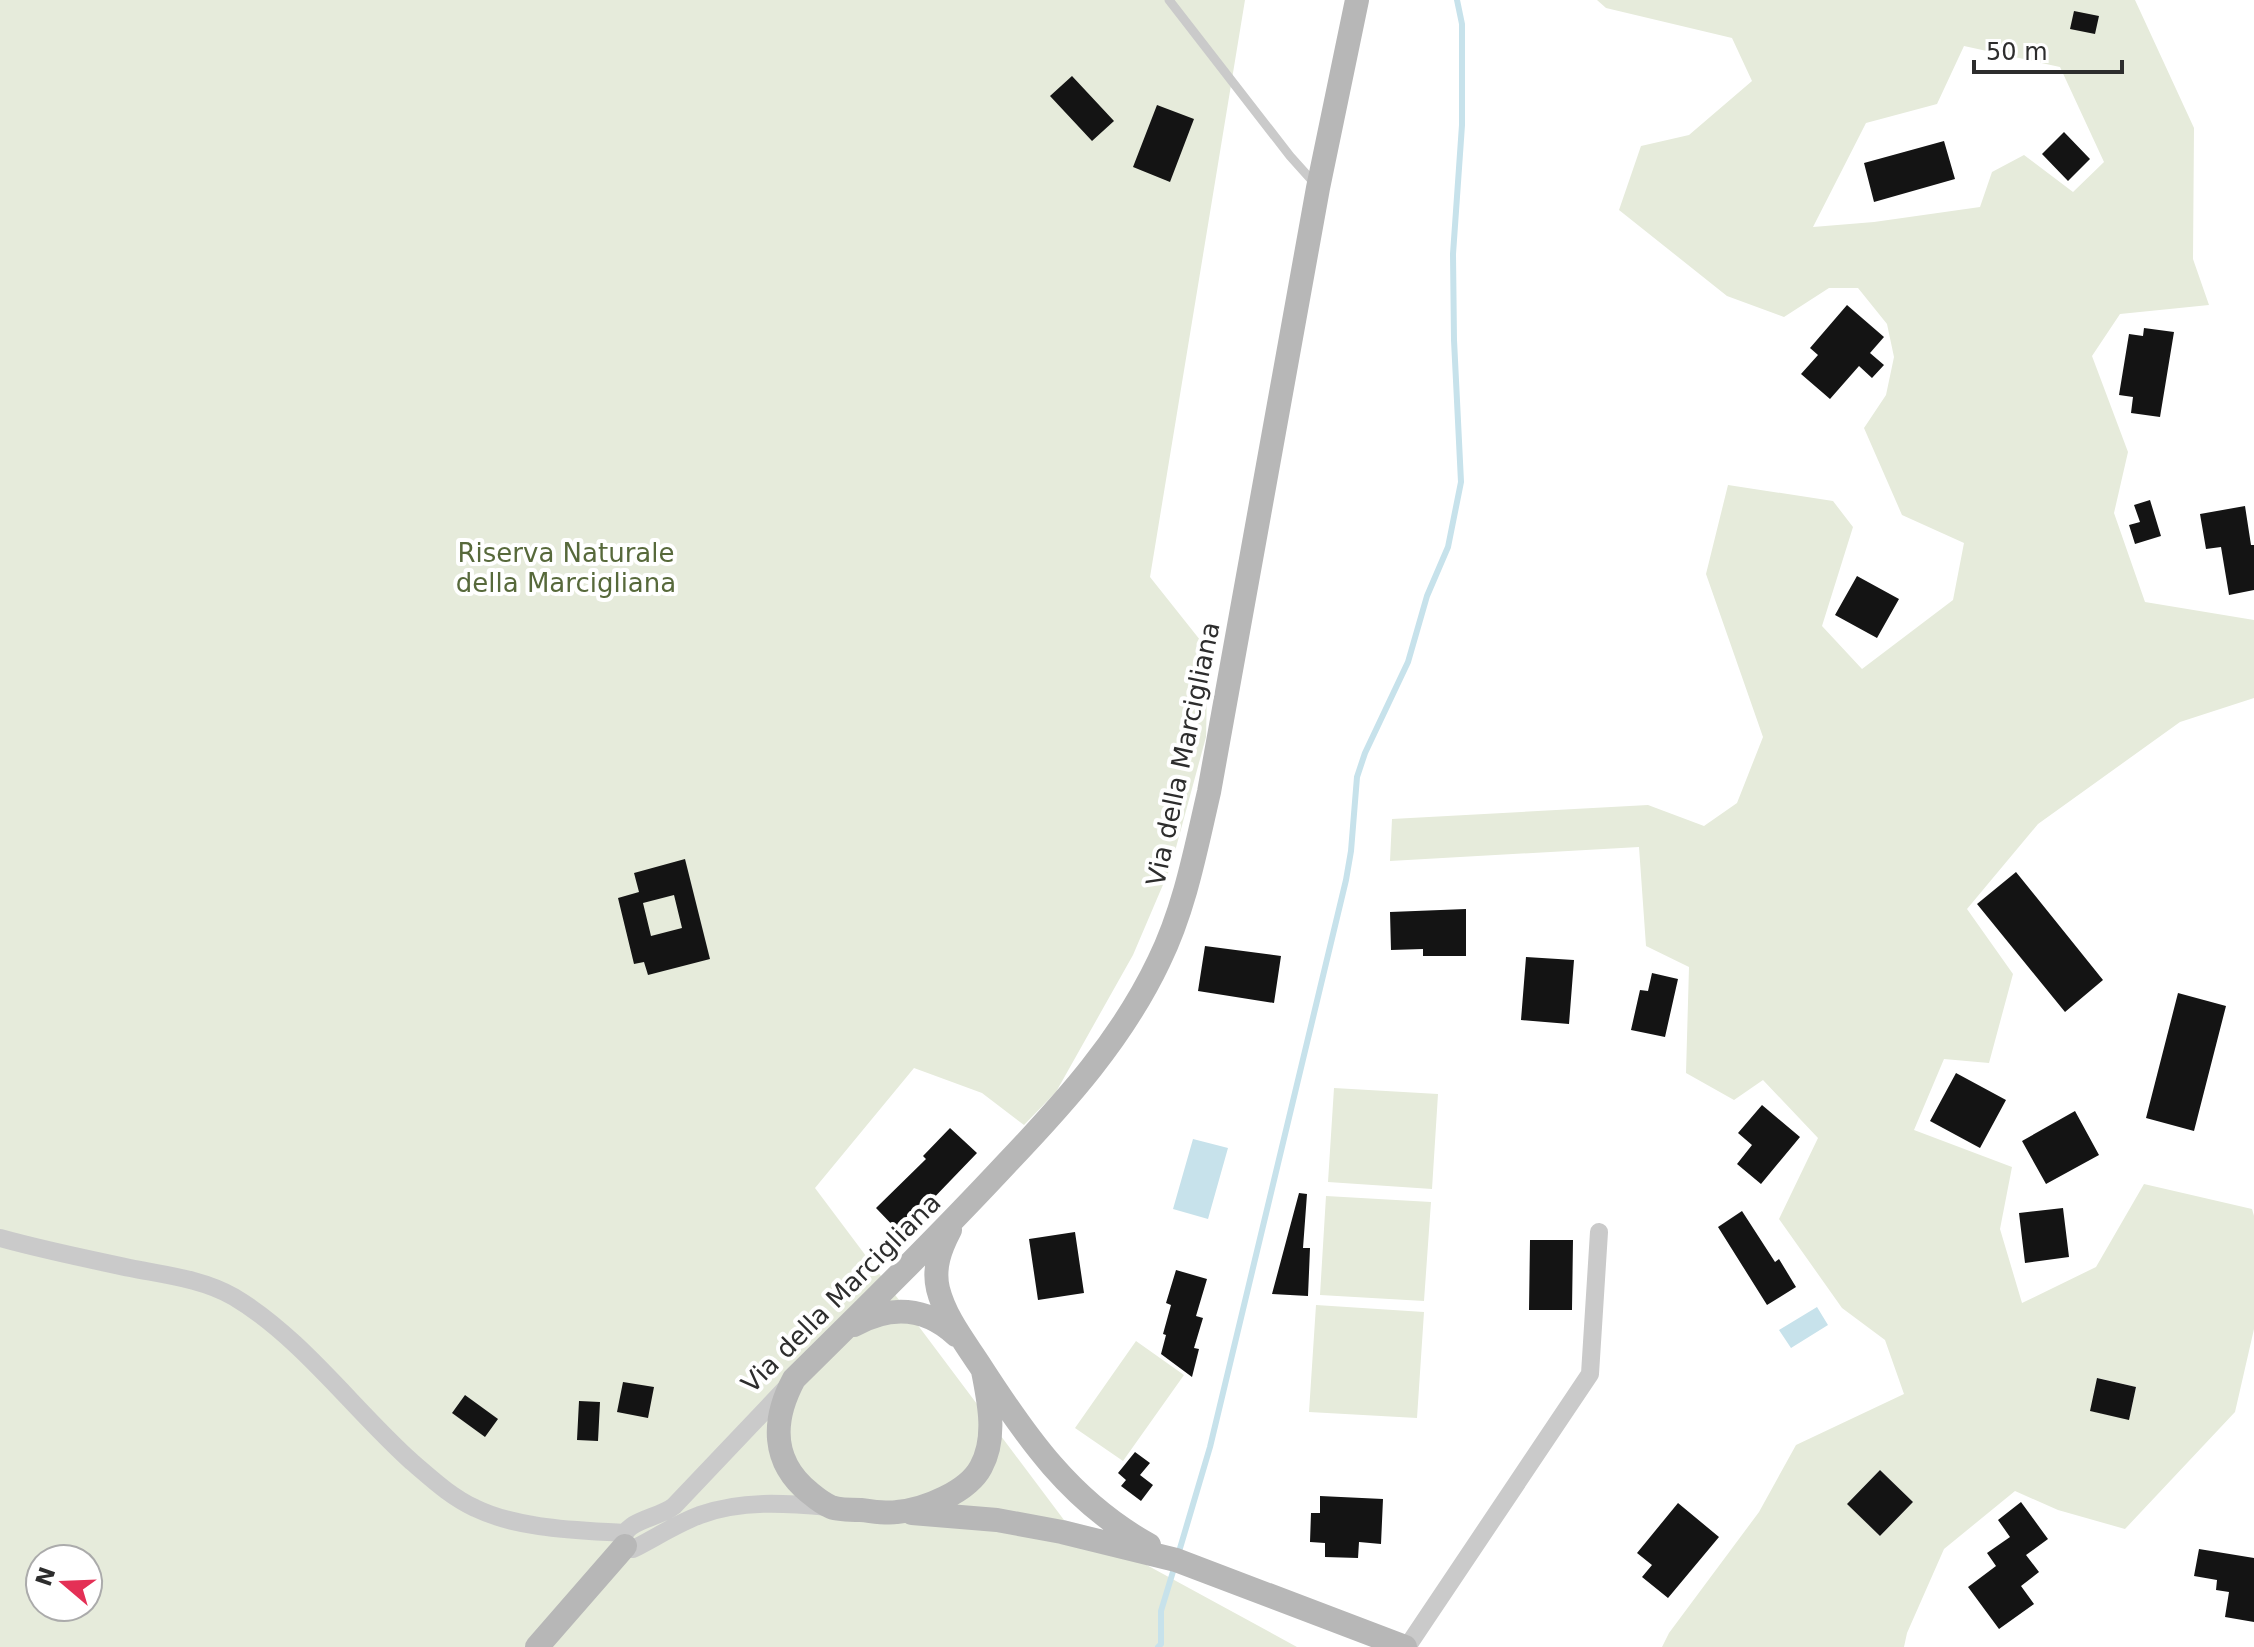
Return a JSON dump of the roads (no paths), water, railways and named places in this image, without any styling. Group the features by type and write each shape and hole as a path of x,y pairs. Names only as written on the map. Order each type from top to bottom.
{"street":[{"name":"Via della Marcigliana","path":"537,1647 624,1540 630,1526 657,1517 674,1506 794,1379 962,1212 1066,1100 1103,1054 1145,988 1173,929 1209,792 1318,188 1357,0"},
{"path":"962,1212 944,1242 936,1271 938,1291 964,1342 1006,1407 1078,1494 1114,1523 1176,1560"},
{"path":"794,1379 780,1414 782,1456 799,1484 832,1508 1010,1522 1062,1532 1176,1560 1406,1647 1590,1374 1599,1232"},
{"path":"0,1238 192,1280 232,1296 260,1315 299,1350 400,1451 446,1492 505,1520 582,1530 624,1540"},
{"path":"842,1331 875,1315 902,1310 934,1319 964,1342"},
{"path":"898,1512 948,1496 962,1488 980,1469 990,1419 983,1371"},
{"name":"Via della Marcigliana","path":"624,1540 633,1549 701,1515 736,1506 784,1503 832,1508"}],"lane":[{"path":"1169,0 1318,188"}],"water":[{"path":"1193,1139 1228,1148 1208,1219 1173,1209"},
{"path":"1817,1307 1828,1325 1791,1348 1779,1330"}],"waterway":[{"path":"1178,1555 1210,1447 1346,880 1357,777 1365,753 1408,662 1427,596 1448,547 1461,482 1453,254 1462,125 1462,24 1457,0"},
{"path":"1158,1647 1161,1644 1161,1611 1175,1565"}],"park label":[{"name":"Riserva Naturale della Marcigliana","path":"566,568"}]}
